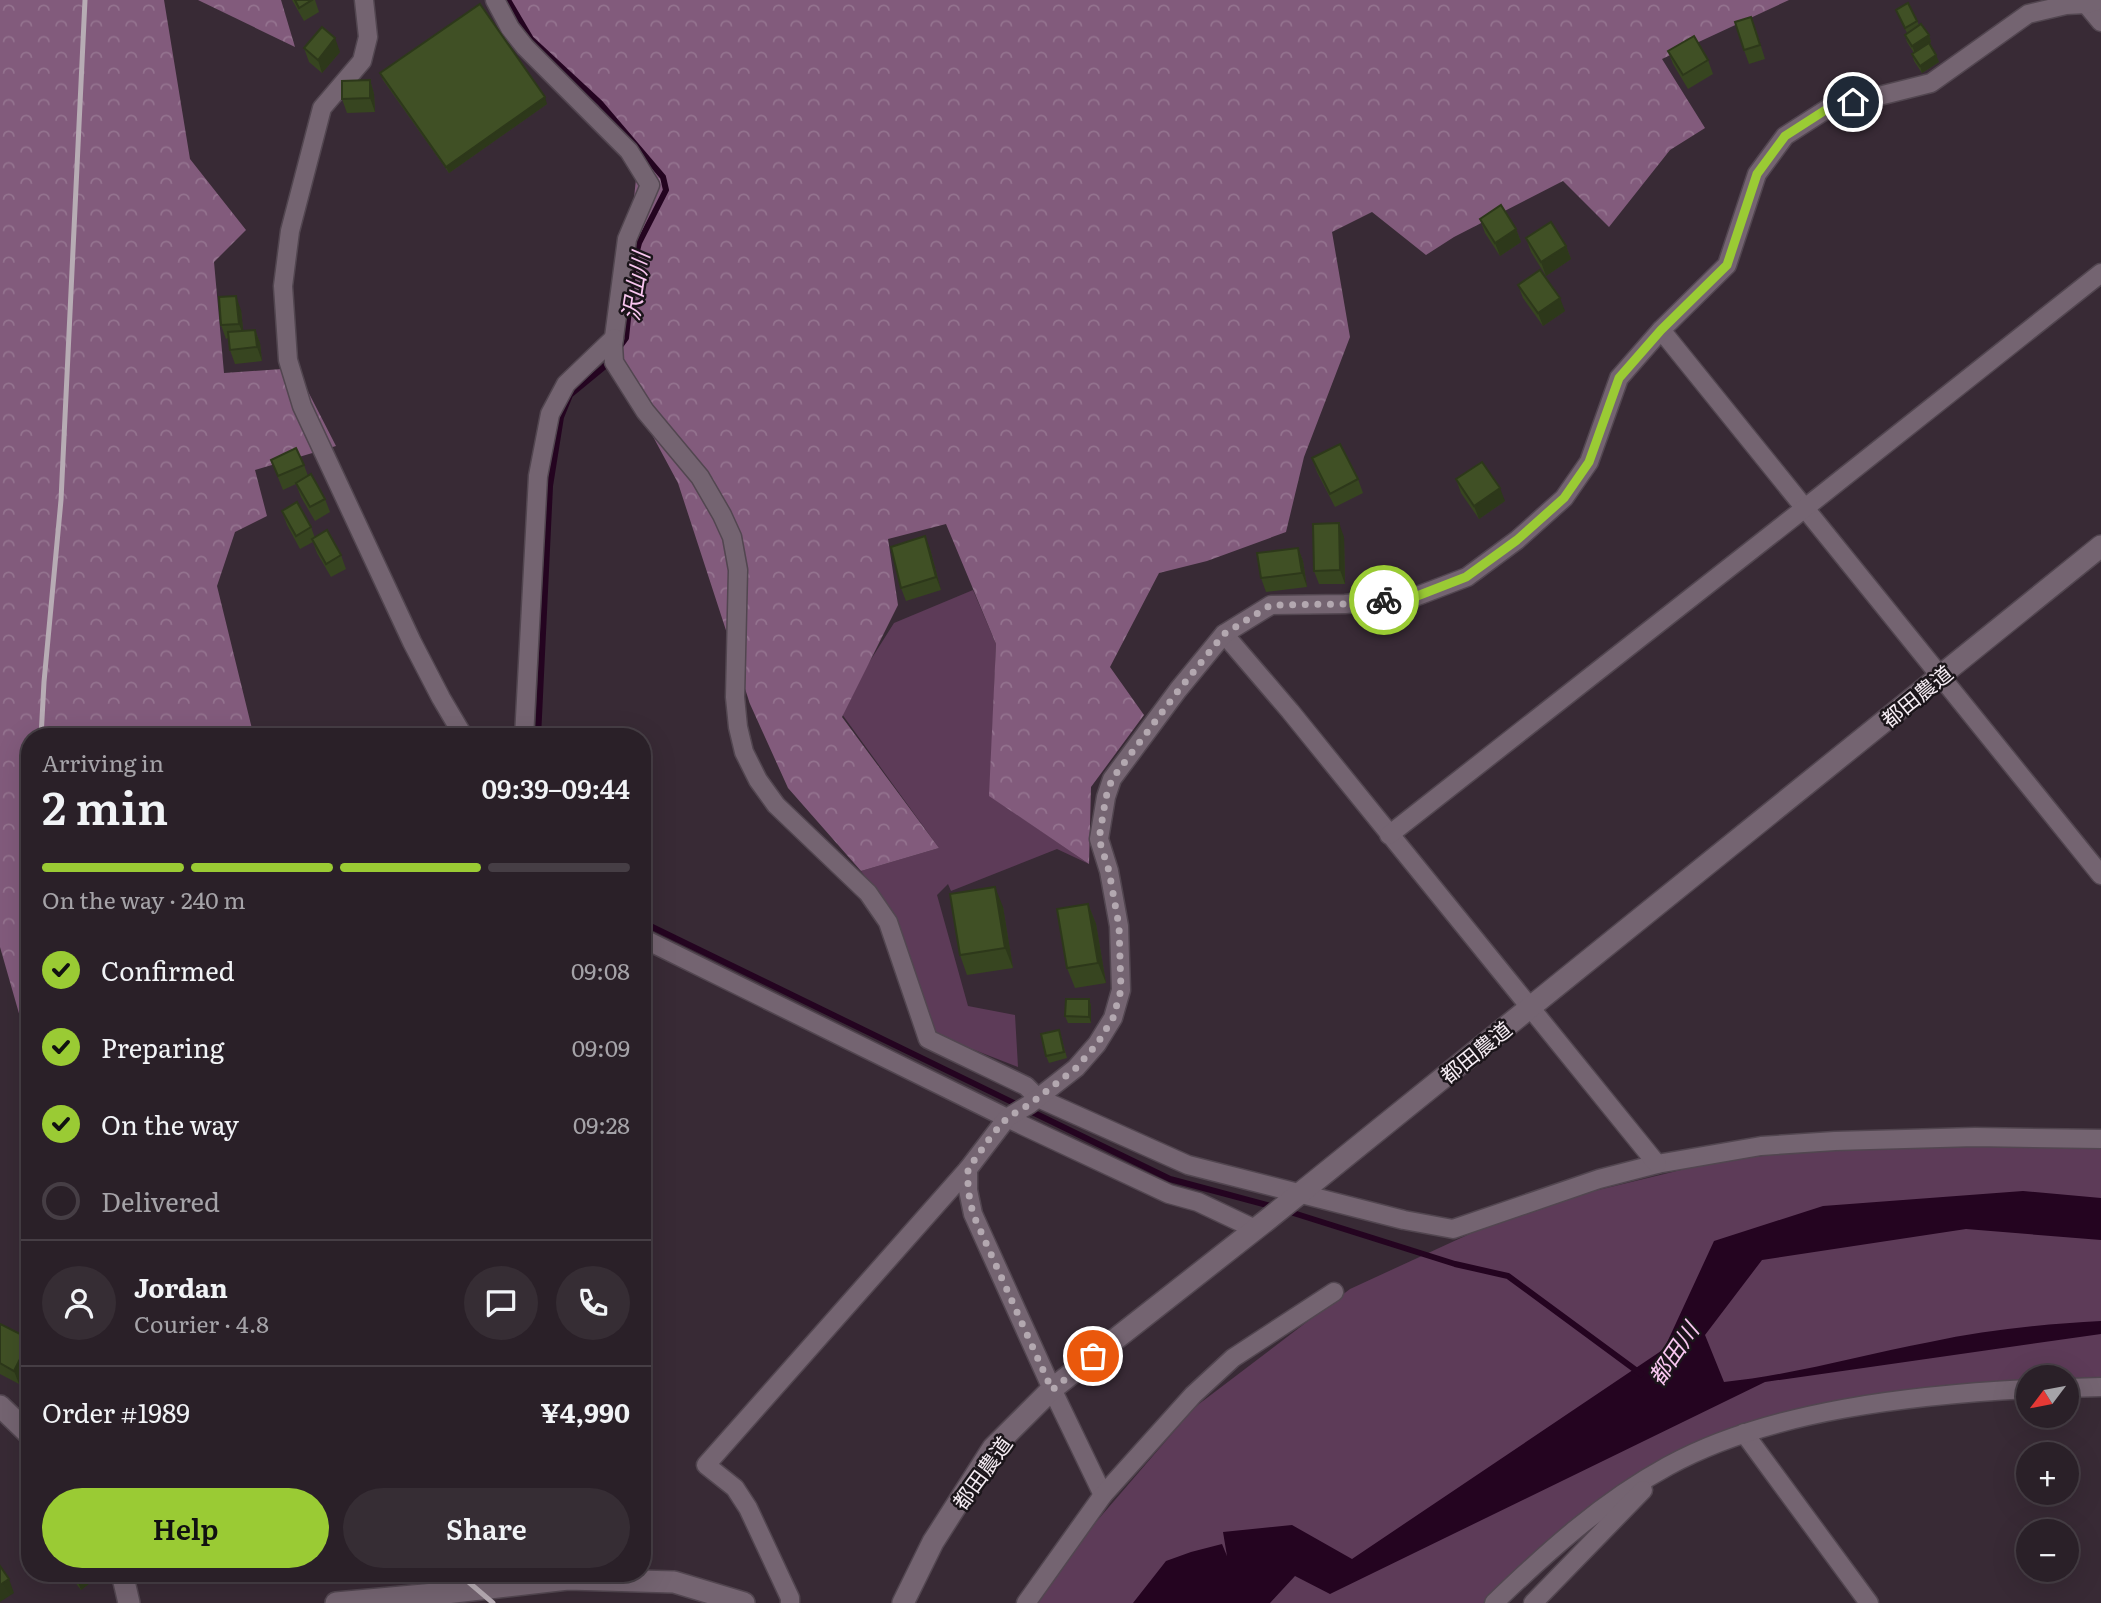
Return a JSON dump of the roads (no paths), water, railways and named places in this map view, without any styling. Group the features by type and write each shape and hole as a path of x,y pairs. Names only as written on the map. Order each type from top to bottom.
{"street":[{"path":"363,0 368,37 362,61 323,108 290,230 283,286 288,360 302,406 412,642 459,728"},
{"path":"495,0 510,28 525,47 629,151 650,185 627,239 614,348 645,411 700,477 732,537 738,569 735,697 744,752 758,780 776,805 868,892 888,922 928,1040 1026,1086 1022,1108"},
{"path":"790,1603 748,1508 735,1488 706,1465 968,1169 992,1135 1022,1108 1076,1068 1097,1044 1113,1018 1121,990 1119,926 1109,871 1099,839 1106,797 1112,779 1224,634 1271,605 1345,604 1412,598 1466,577 1517,540 1564,498 1589,462 1619,378 1661,330 1727,265 1757,174 1785,136 1827,109 1931,83 2028,14 2094,2 2101,22"},
{"path":"1389,835 2101,272"},
{"path":"1661,330 2101,875"},
{"path":"524,728 538,476 550,414 566,384 614,348"},
{"name":"都田農道","path":"903,1603 933,1542 993,1448 1052,1390 2101,546"},
{"path":"1224,634 1657,1164"},
{"path":"651,942 1022,1108 1188,1165 1296,1196 1453,1229 1599,1179 1657,1164 1761,1146 1975,1137 2101,1139"},
{"path":"1022,1108 1169,1194 1261,1224"},
{"path":"968,1169 968,1190 973,1214 1052,1390 1103,1495"},
{"path":"1027,1603 1103,1495 1193,1395 1233,1358 1334,1292"},
{"path":"2079,1388 2101,1388"},
{"path":"1494,1603 1558,1542 1593,1515 1667,1466 1716,1443 1744,1433 1813,1416 1871,1405 2016,1390"},
{"path":"0,1406 21,1426"},
{"path":"1744,1433 1869,1603"},
{"path":"1534,1603 1667,1466"},
{"path":"651,1581 674,1582 744,1603"},
{"path":"124,1582 129,1603"},
{"path":"336,1603 450,1598 549,1582"}],"water":[{"name":"都田川","path":"2023,1191 2101,1198 2101,1240 1966,1229 1762,1260 1705,1335 1724,1382 1801,1370 1904,1347 2015,1328 2101,1321 2101,1334 1765,1382 1330,1594 1295,1576 1270,1603 1133,1603 1166,1561 1222,1544 1227,1556 1223,1532 1292,1525 1352,1559 1664,1349 1714,1241 1823,1206"}],"waterway":[{"name":"沢山川","path":"508,0 531,39 600,103 663,177 666,190 639,243 634,262 626,338 618,349"},
{"name":"沢山川","path":"538,728 550,486 561,417 570,395 610,360"},
{"path":"651,926 1170,1179 1274,1207"},
{"name":"都田川","path":"1287,1211 1455,1264 1508,1276 1641,1374"}],"railway":[{"path":"41,728 61,500 85,0"},
{"path":"468,1582 493,1603"}]}
